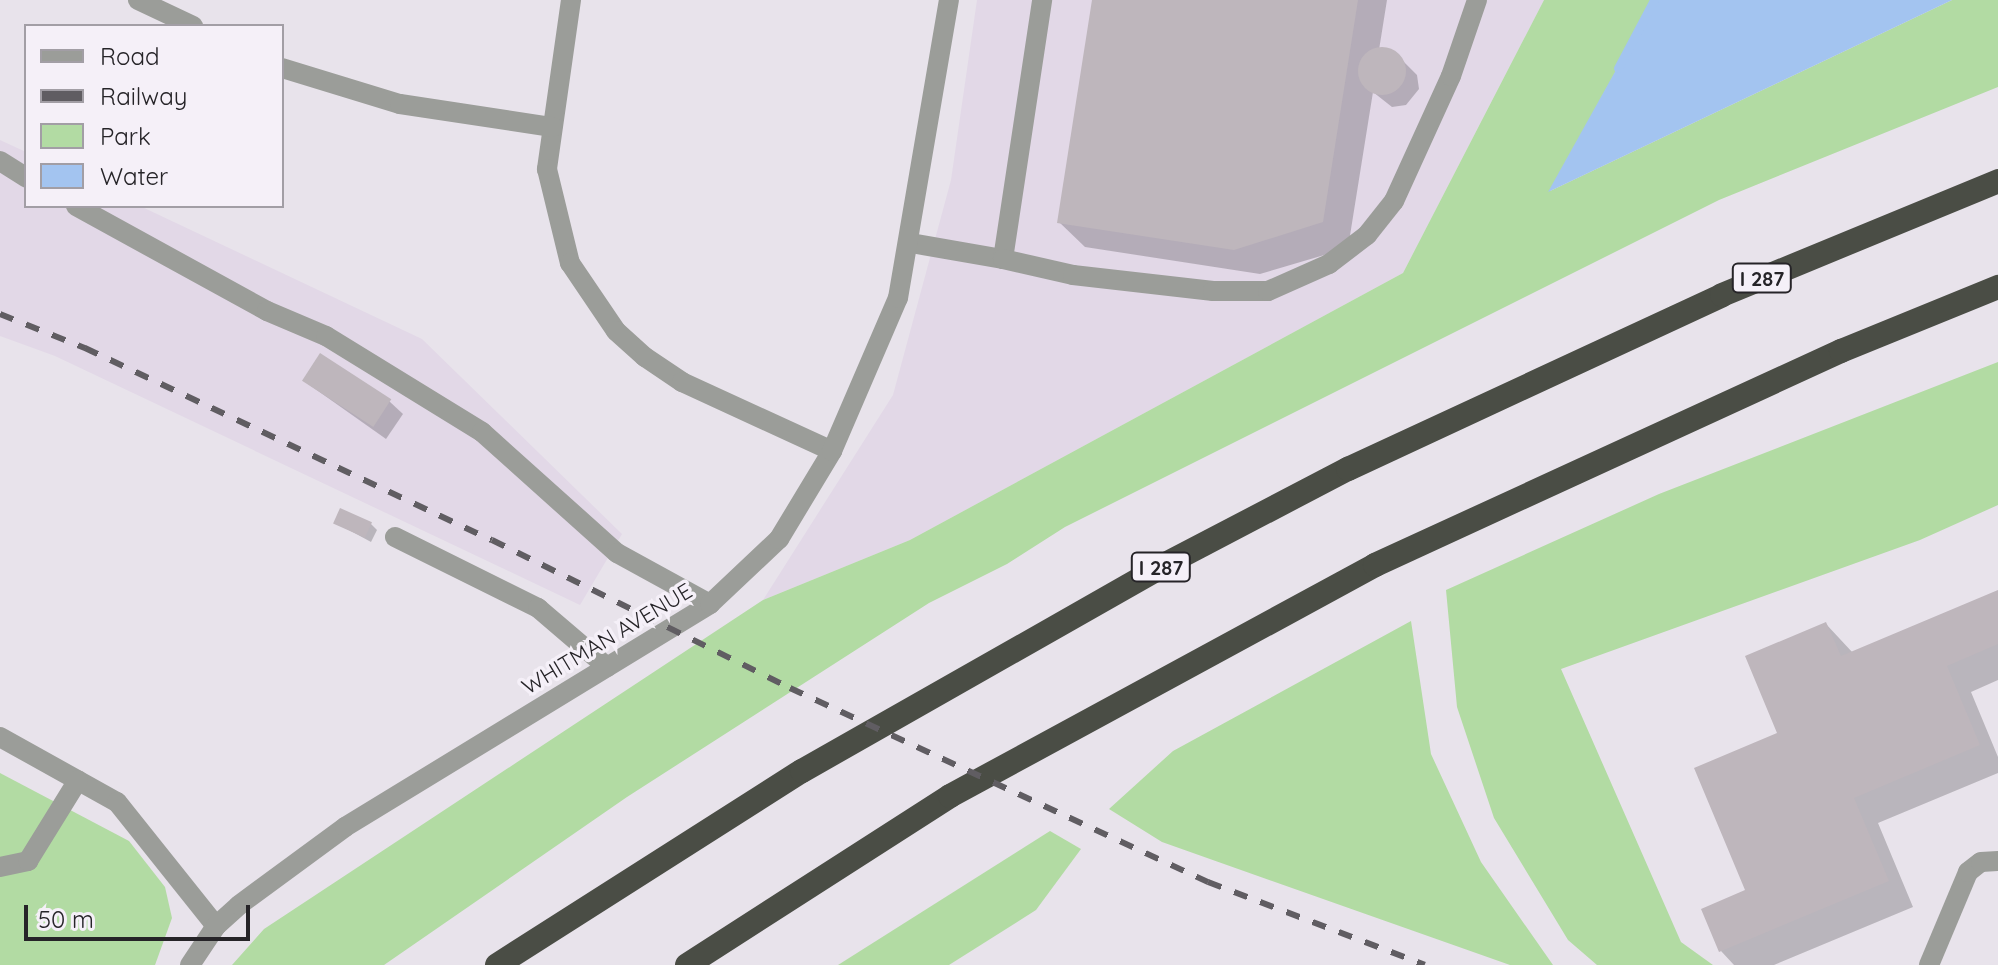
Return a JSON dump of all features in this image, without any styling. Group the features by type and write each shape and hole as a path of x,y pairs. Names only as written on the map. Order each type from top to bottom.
{"highway":[{"name":"I 287","path":"497,965 815,763 1164,565 1348,469 1722,295 1998,181"},
{"path":"687,965 950,796 1375,565 1841,351 1998,287"}],"street":[{"path":"138,0 189,24"},
{"path":"571,0 547,169 570,263 616,331 682,382 832,451"},
{"name":"WHITMAN AVENUE","path":"190,965 216,926 345,827 710,604 779,539 832,451 898,298 911,243 949,0"},
{"path":"1003,259 1042,0"},
{"path":"911,243 1073,275 1213,291 1268,291 1329,264 1367,235 1394,201 1451,76 1477,0"},
{"path":"284,69 400,104 552,127"},
{"path":"0,161 24,176"},
{"path":"80,208 267,311 326,336 469,424 617,553 710,604"},
{"path":"395,537 538,608 607,667"},
{"path":"0,737 117,802 216,926"},
{"path":"0,867 28,861 78,780"},
{"path":"1929,965 1968,872 1981,862 1998,861"}],"shaded area":[{"path":"977,0 1544,0 1403,273 910,540 763,600 893,395 951,180"},
{"path":"0,140 24,151 24,208 144,208 422,339 622,534 580,605 55,356 0,336"}],"green space":[{"path":"1544,0 1655,0 1550,191 1952,0 1998,0 1998,87 1719,200 1065,527 1007,564 929,603 627,797 384,965 232,965 264,929 763,600 910,540 1403,273"},
{"path":"1998,362 1998,505 1920,540 1561,669 1681,942 1713,965 1597,965 1568,940 1494,818 1457,707 1446,590 1659,494"},
{"path":"1411,621 1431,754 1481,862 1553,965 1510,965 1162,842 1109,809 1173,751"},
{"path":"0,773 129,841 165,887 172,918 155,965 0,965"},
{"path":"1050,831 1081,849 1036,910 949,965 838,965"}],"water":[{"path":"1655,0 1952,0 1548,192"}],"building":[{"path":"1092,0 1358,0 1323,222 1234,250 1057,223"},
{"path":"1382,47 1399,54 1406,71 1399,88 1382,95 1365,88 1358,71 1365,54"},
{"path":"320,353 391,399 373,427 302,381"},
{"path":"340,508 372,522 365,538 333,524"},
{"path":"1998,590 1998,644 1947,666 1980,745 1854,798 1889,881 1719,952 1701,909 1745,890 1694,768 1777,733 1745,656 1826,622 1841,656"}],"waterway":[{"path":"1618,68 1654,0"}],"railway":[{"path":"0,314 85,348 492,540 790,688 1208,882 1425,965"}]}
